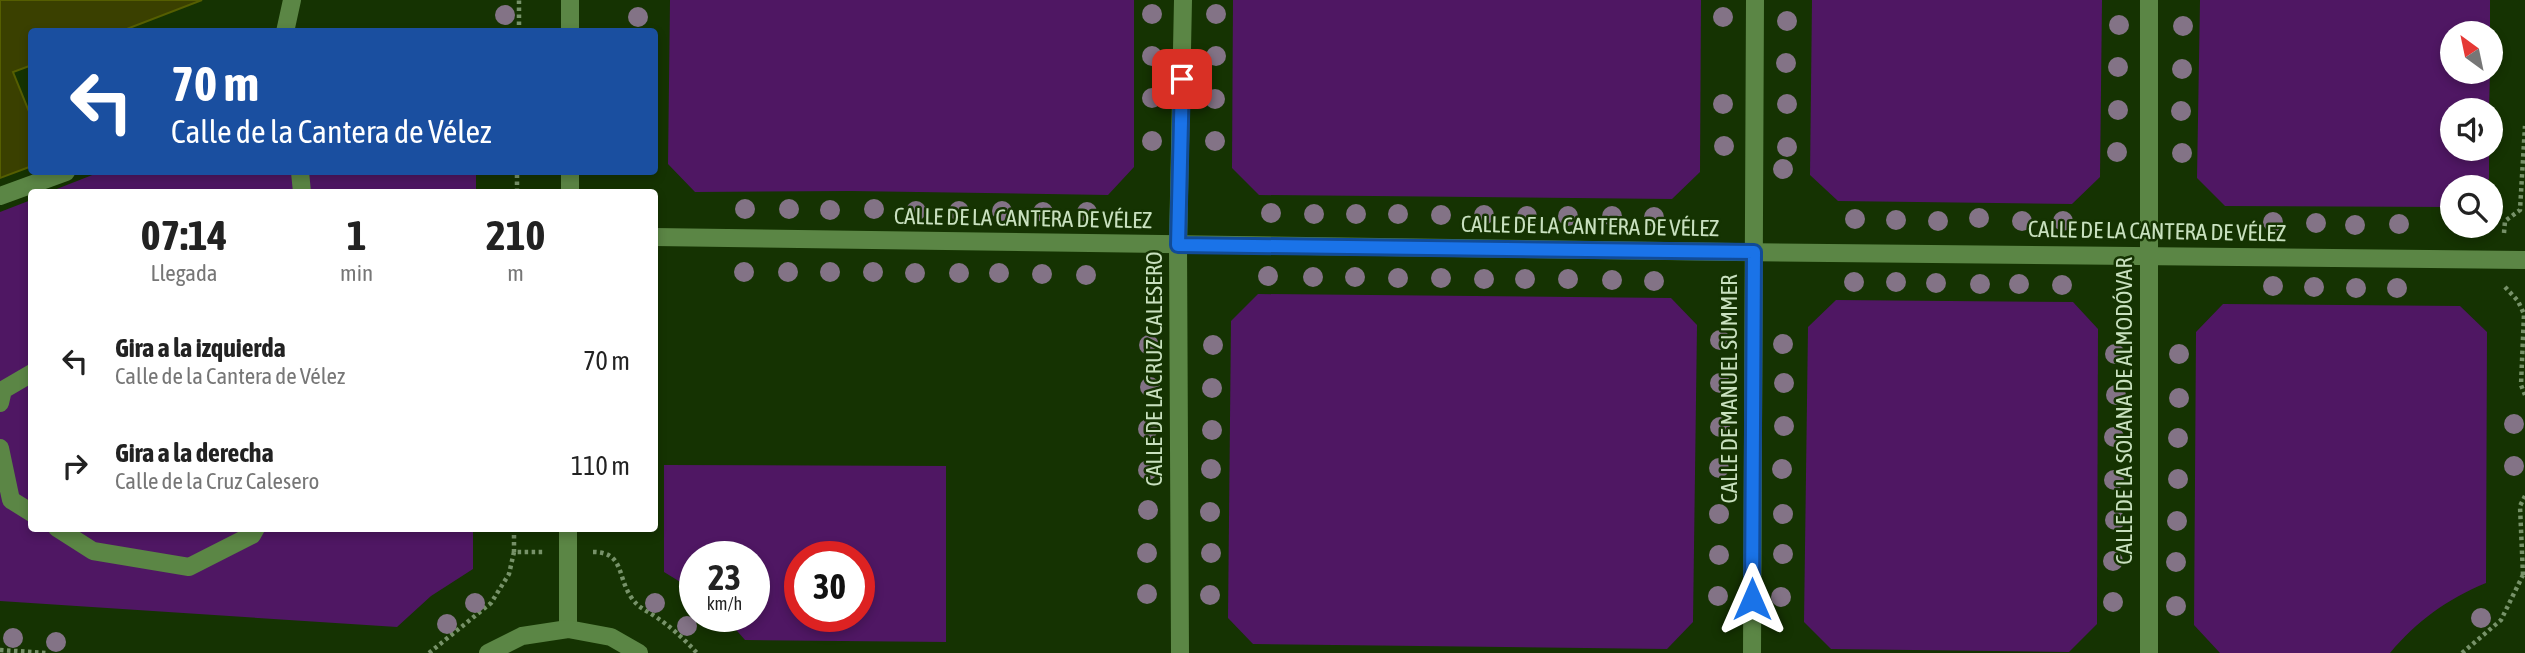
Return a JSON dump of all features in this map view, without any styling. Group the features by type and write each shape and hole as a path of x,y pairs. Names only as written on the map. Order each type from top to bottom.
{"street":[{"path":"286,28 292,0"},
{"path":"570,0 570,28"},
{"name":"CALLE DE LA CRUZ CALESERO","path":"1180,653 1178,245 1183,0"},
{"name":"CALLE DE MANUEL SUMMER","path":"1752,653 1755,0"},
{"name":"CALLE DE LA SOLANA DE ALMODÓVAR","path":"2149,0 2149,653"},
{"path":"0,195 57,175"},
{"name":"CALLE DE LA CANTERA DE VÉLEZ","path":"658,237 2525,260"},
{"path":"0,403 3,390 28,375"},
{"path":"0,448 11,500 28,511"},
{"path":"63,532 93,551 188,567 254,532"},
{"path":"568,532 568,629"},
{"path":"488,653 522,636 568,629 611,637 639,653"}],"path":[{"path":"519,0 519,28"},
{"path":"2462,653 2501,620 2524,575 2519,506 2525,496"},
{"path":"514,532 514,552"},
{"path":"0,650 47,653"}],"shaded area":[{"path":"670,0 1134,0 1134,167 1108,195 851,191 695,192 668,164"},
{"path":"1233,0 1701,0 1700,172 1672,199 1259,195 1232,168"},
{"path":"1812,0 2102,0 2100,177 2072,204 1838,201 1810,175"},
{"path":"2200,0 2490,0 2490,21 2440,21 2440,84 2490,84 2489,98 2440,98 2440,161 2489,161 2489,175 2440,175 2440,207 2225,206 2197,178"},
{"path":"92,175 476,175 476,189 57,189"},
{"path":"28,201 28,532 473,532 473,569 431,596 397,627 0,601 0,212"},
{"path":"1258,294 1671,298 1697,325 1693,622 1667,649 1253,644 1228,618 1231,321"},
{"path":"1836,300 2073,302 2098,329 2097,624 2069,652 1831,649 1804,622 1808,327"},
{"path":"2223,304 2460,306 2487,332 2486,583 2458,596 2434,612 2390,653 2220,653 2194,625 2196,332"},
{"path":"664,465 946,466 946,642 745,640 738,632 770,632 770,541 679,541 679,581 664,572"}],"building":[{"path":"0,0 202,0 129,28 28,28 28,66 13,72 28,109 28,168 0,178"}],"route":[{"path":"1182,79 1178,245 1754,252 1752,599"}]}
